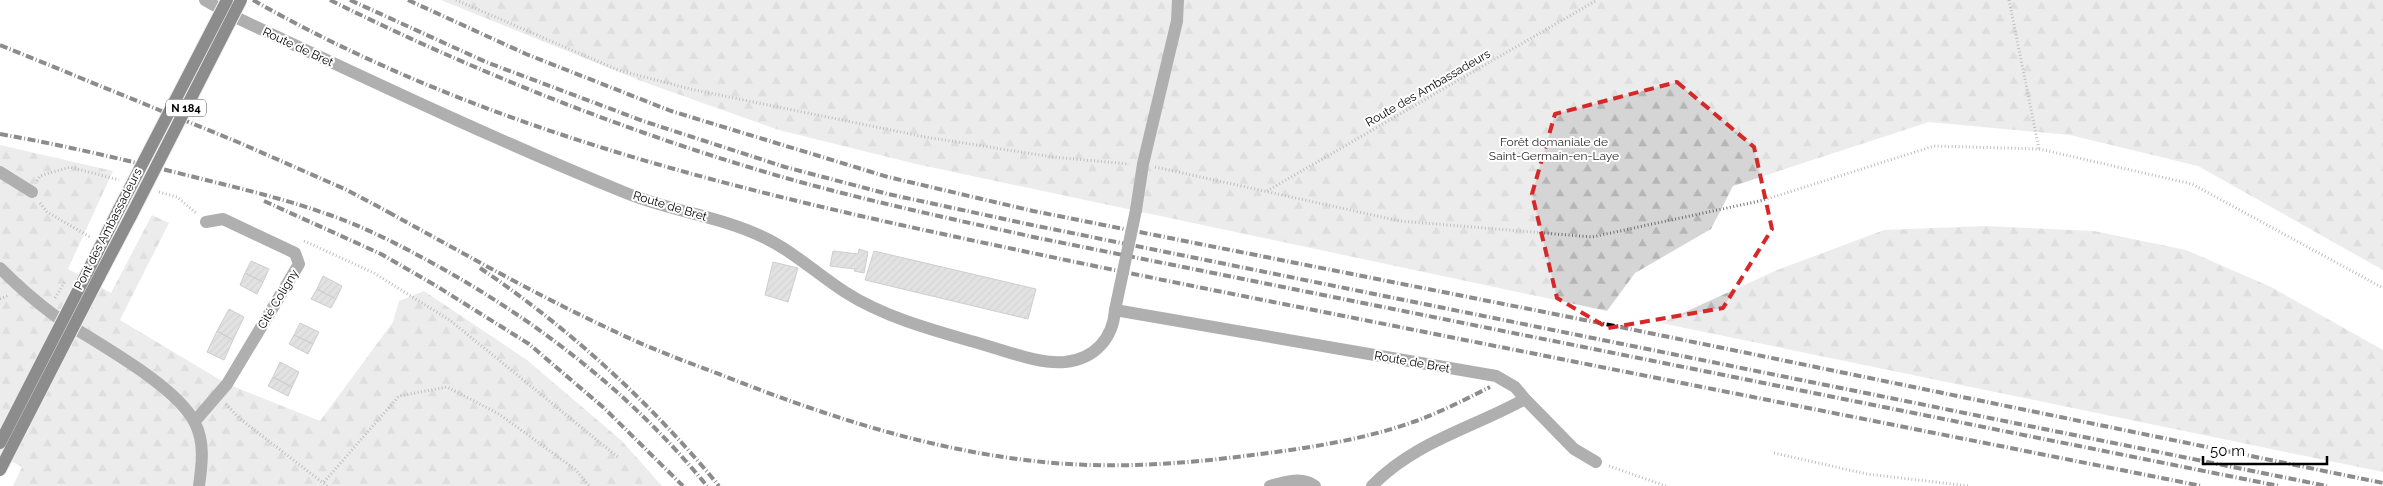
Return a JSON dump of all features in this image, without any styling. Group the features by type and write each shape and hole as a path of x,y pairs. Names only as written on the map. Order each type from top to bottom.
{"main road":[{"name":"Pont des Ambassadeurs","path":"0,470 227,0"},
{"name":"Pont des Ambassadeurs","path":"0,443 94,274 102,243 125,212 242,0"}],"street":[{"name":"Route de Bret","path":"205,0 233,16 455,120 612,187 761,236 787,249 845,292 872,307 910,321 1032,359 1066,362 1088,355 1104,344 1114,325 1115,310 1136,210 1143,164 1177,21 1178,0"},
{"path":"0,172 32,192"},
{"name":"Cité Coligny","path":"195,421 220,395 299,264 294,253 223,220 206,222"},
{"path":"0,268 21,289 53,314 170,393 195,421 203,448 199,486"},
{"name":"Route de Bret","path":"1115,310 1496,376 1515,387 1525,400 1574,449 1596,462"},
{"path":"1372,486 1384,473 1410,455 1445,436 1497,415 1525,400"},
{"path":"1270,486 1288,481 1309,481 1315,486"}],"path":[{"path":"456,0 618,70 690,90 925,137 1053,157 1103,163 1143,164 1400,221 1592,237 1764,200 1934,146 2039,149 2192,184 2383,288"},
{"name":"Route des Ambassadeurs","path":"1267,191 1597,0"},
{"path":"2009,0 2039,149"},
{"path":"102,243 47,212 32,192 40,176 70,167 123,181"},
{"path":"150,189 177,197 206,222"},
{"path":"296,237 374,273 451,321 619,458"},
{"path":"53,301 70,273"},
{"path":"324,482 399,396 446,387 500,414 576,470 588,486"},
{"path":"220,395 239,418 327,486"},
{"path":"1774,453 1867,474 1969,486"},
{"path":"1596,462 1666,486"}],"highlighted area":[{"path":"1677,82 1754,147 1772,229 1723,308 1608,328 1557,298 1532,194 1555,114"}],"green space":[{"name":"Forêt domaniale de Saint-Germain-en-Laye","path":"441,0 2383,0 2383,270 2198,166 2070,135 1929,122 1733,186 1711,229 1635,273 1607,311 916,164 779,130 641,81"},
{"path":"0,145 113,171 68,269 111,293 152,215 169,223 120,320 227,384 320,421 393,322 399,301 424,291 527,360 622,441 662,486 13,486 22,467 0,455"},
{"path":"1986,226 2094,231 2186,250 2271,287 2383,350 2383,472 1661,323 1775,271 1884,230"}],"building":[{"path":"859,249 868,252 864,273 854,271 855,269 830,266 833,251 858,254"},
{"path":"874,251 1036,289 1028,319 865,280"},
{"path":"251,261 269,269 263,282 245,273"},
{"path":"773,262 798,268 788,302 765,295"},
{"path":"245,273 263,282 257,294 240,285"},
{"path":"323,276 342,286 336,299 317,289"},
{"path":"317,289 336,299 331,308 311,299"},
{"path":"229,309 244,317 233,340 217,331"},
{"path":"300,323 319,332 313,344 294,335"},
{"path":"217,331 233,340 224,360 207,352"},
{"path":"294,335 313,344 308,354 289,344"},
{"path":"280,362 299,372 292,387 273,377"},
{"path":"273,377 292,387 288,396 268,386"}],"railway":[{"path":"253,0 330,41 408,77 487,109 568,137 650,162 817,206 1118,271 2202,486"},
{"path":"330,0 486,72 592,114 700,152 860,198 1038,238 2279,486"},
{"path":"350,0 486,62 643,121 785,167 888,194 1032,225 2327,486"},
{"path":"408,0 526,54 671,111 888,177 1033,211 1620,327 2383,483"},
{"path":"0,45 240,143 347,190 392,214"},
{"path":"0,134 152,166 263,194 341,219 389,240 488,296 557,343 621,395 680,454 707,486"},
{"path":"264,201 381,254 529,344 604,408 683,486"},
{"path":"388,212 558,304 628,338 667,354 834,416 913,439 993,455 1034,461 1086,465 1139,465 1191,462 1287,450 1352,439 1395,428 1435,414 1490,387"},
{"path":"480,268 577,341 607,368 665,425 719,486"}]}
